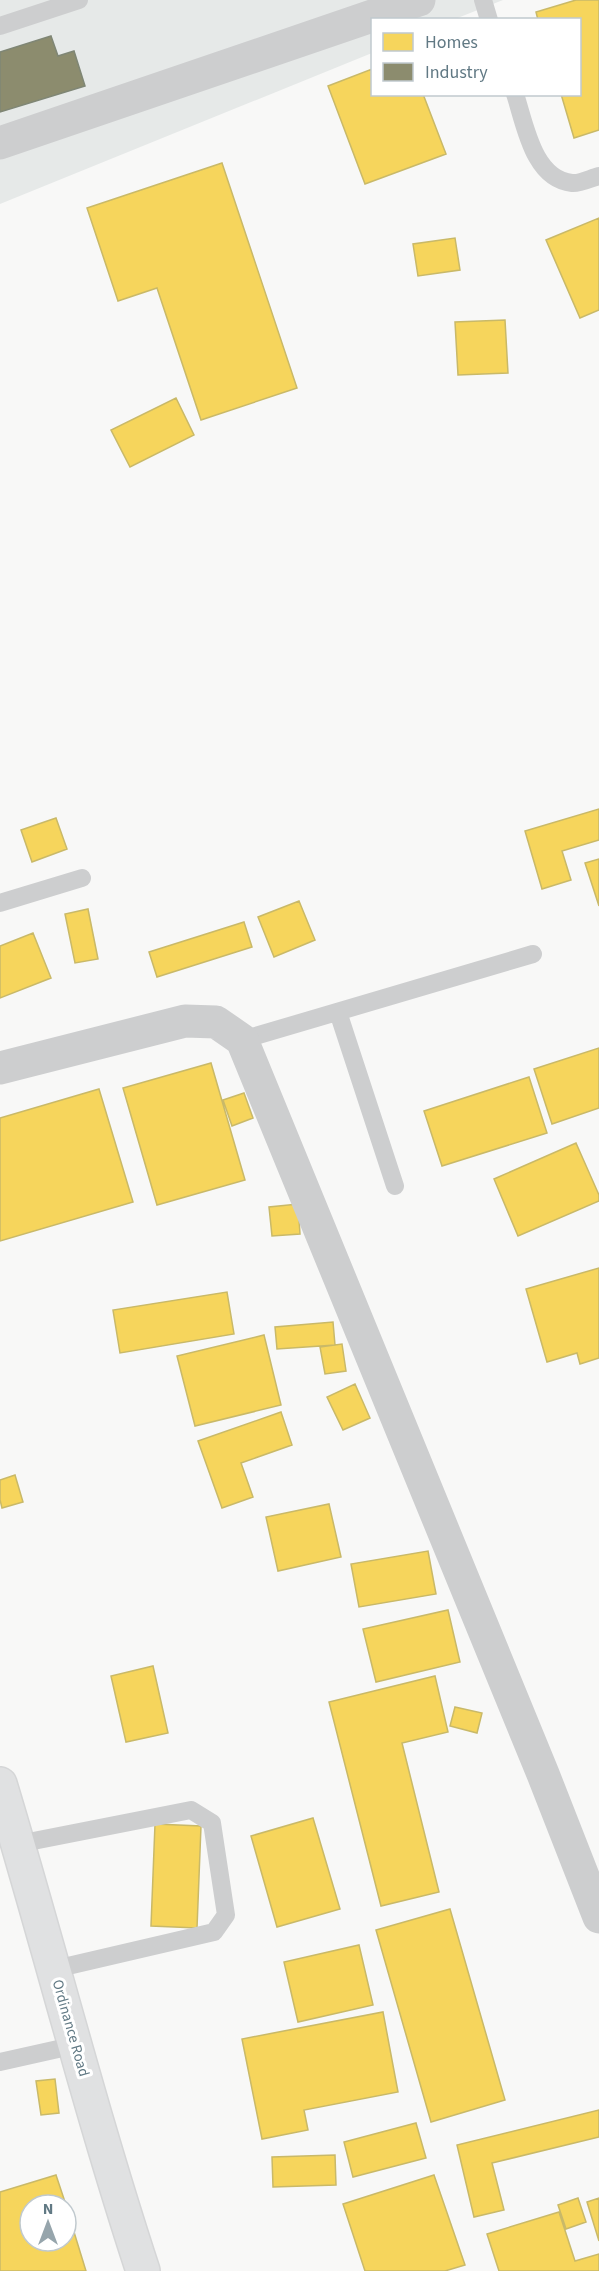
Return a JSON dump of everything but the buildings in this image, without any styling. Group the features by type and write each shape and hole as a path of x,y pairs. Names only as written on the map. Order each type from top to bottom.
{"street":[{"path":"0,144 419,0"},
{"path":"0,1068 185,1021 216,1022 242,1040 539,1763 599,1917"},
{"name":"Ordinance Road","path":"0,1784 55,1970 110,2171 143,2271"}],"lane":[{"path":"0,26 79,0"},
{"path":"483,0 488,18"},
{"path":"516,96 537,157 554,177 573,183 599,176"},
{"path":"0,903 82,878"},
{"path":"242,1040 533,954"},
{"path":"338,1012 395,1186"},
{"path":"18,1844 191,1810 213,1823 226,1916 214,1932 55,1970"},
{"path":"0,2062 76,2045"}],"shaded area":[{"path":"0,0 503,0 458,18 371,18 371,53 0,204"}]}
